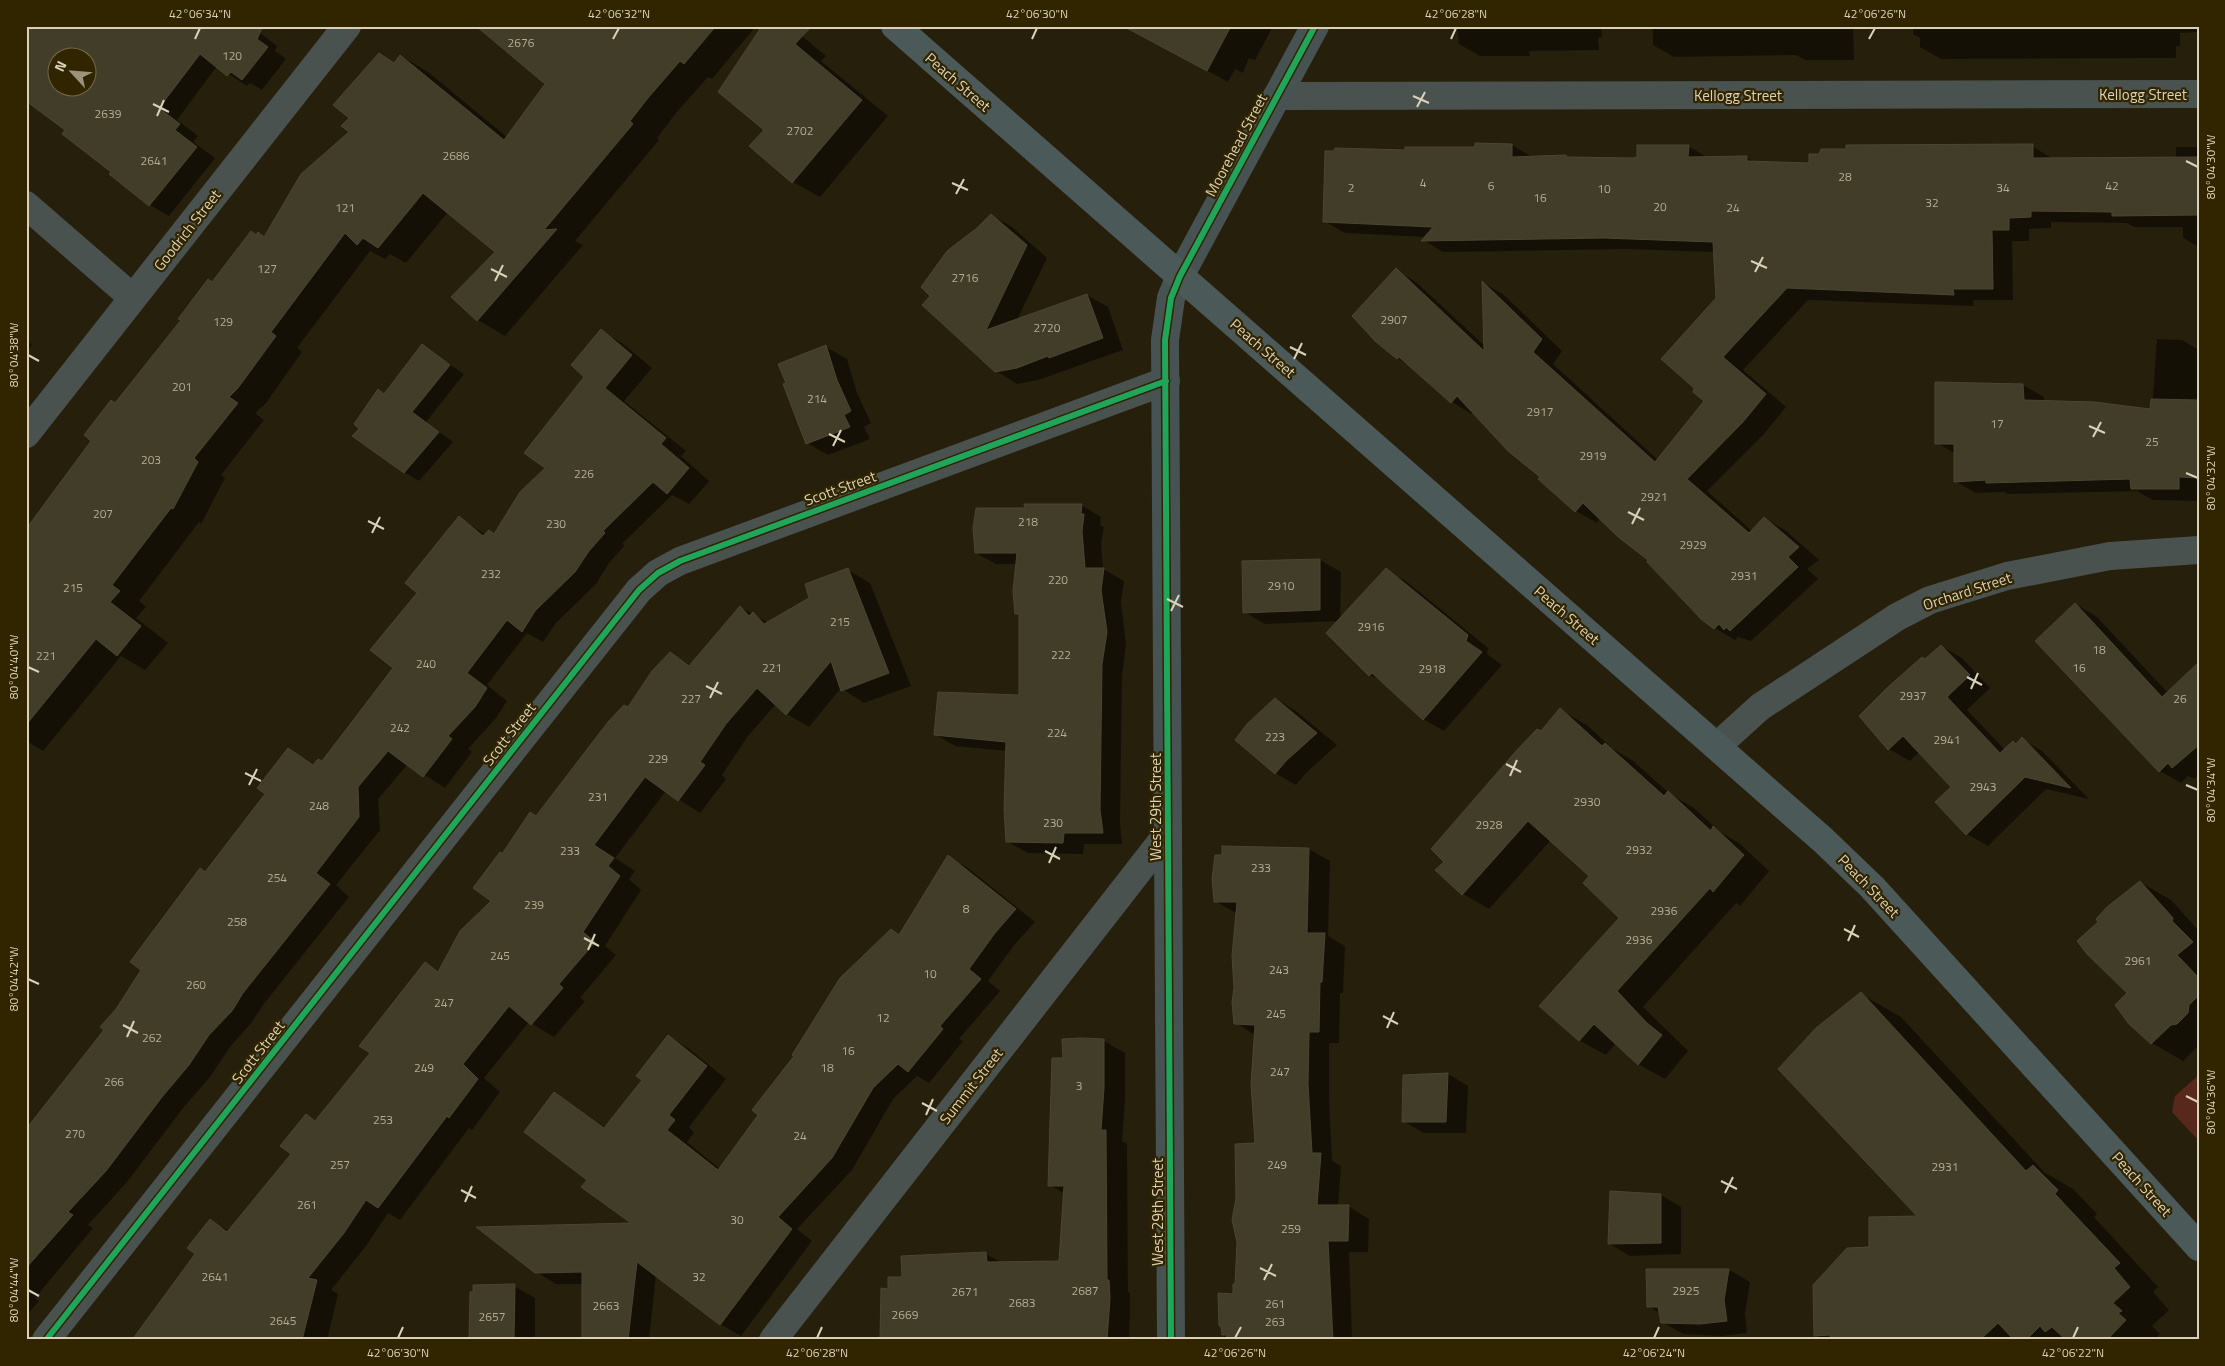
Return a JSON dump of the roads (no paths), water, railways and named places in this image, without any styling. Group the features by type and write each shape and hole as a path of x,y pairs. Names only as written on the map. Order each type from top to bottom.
{"main road":[{"name":"Peach Street","path":"895,26 1823,840 1872,887 2199,1247"}],"street":[{"name":"Goodrich Street","path":"26,434 347,26"},
{"name":"Moorehead Street","path":"1180,276 1315,26"},
{"name":"Kellogg Street","path":"1277,96 2199,94"},
{"path":"26,205 133,298"},
{"name":"West 29th Street","path":"1171,1340 1165,340 1167,319 1180,276"},
{"name":"Scott Street","path":"46,1340 639,590 658,573 680,561 1166,382"},
{"name":"Orchard Street","path":"1717,746 1760,707 1897,616 1930,600 2007,576 2110,556 2199,550"},
{"name":"Summit Street","path":"773,1340 1168,833"}]}
